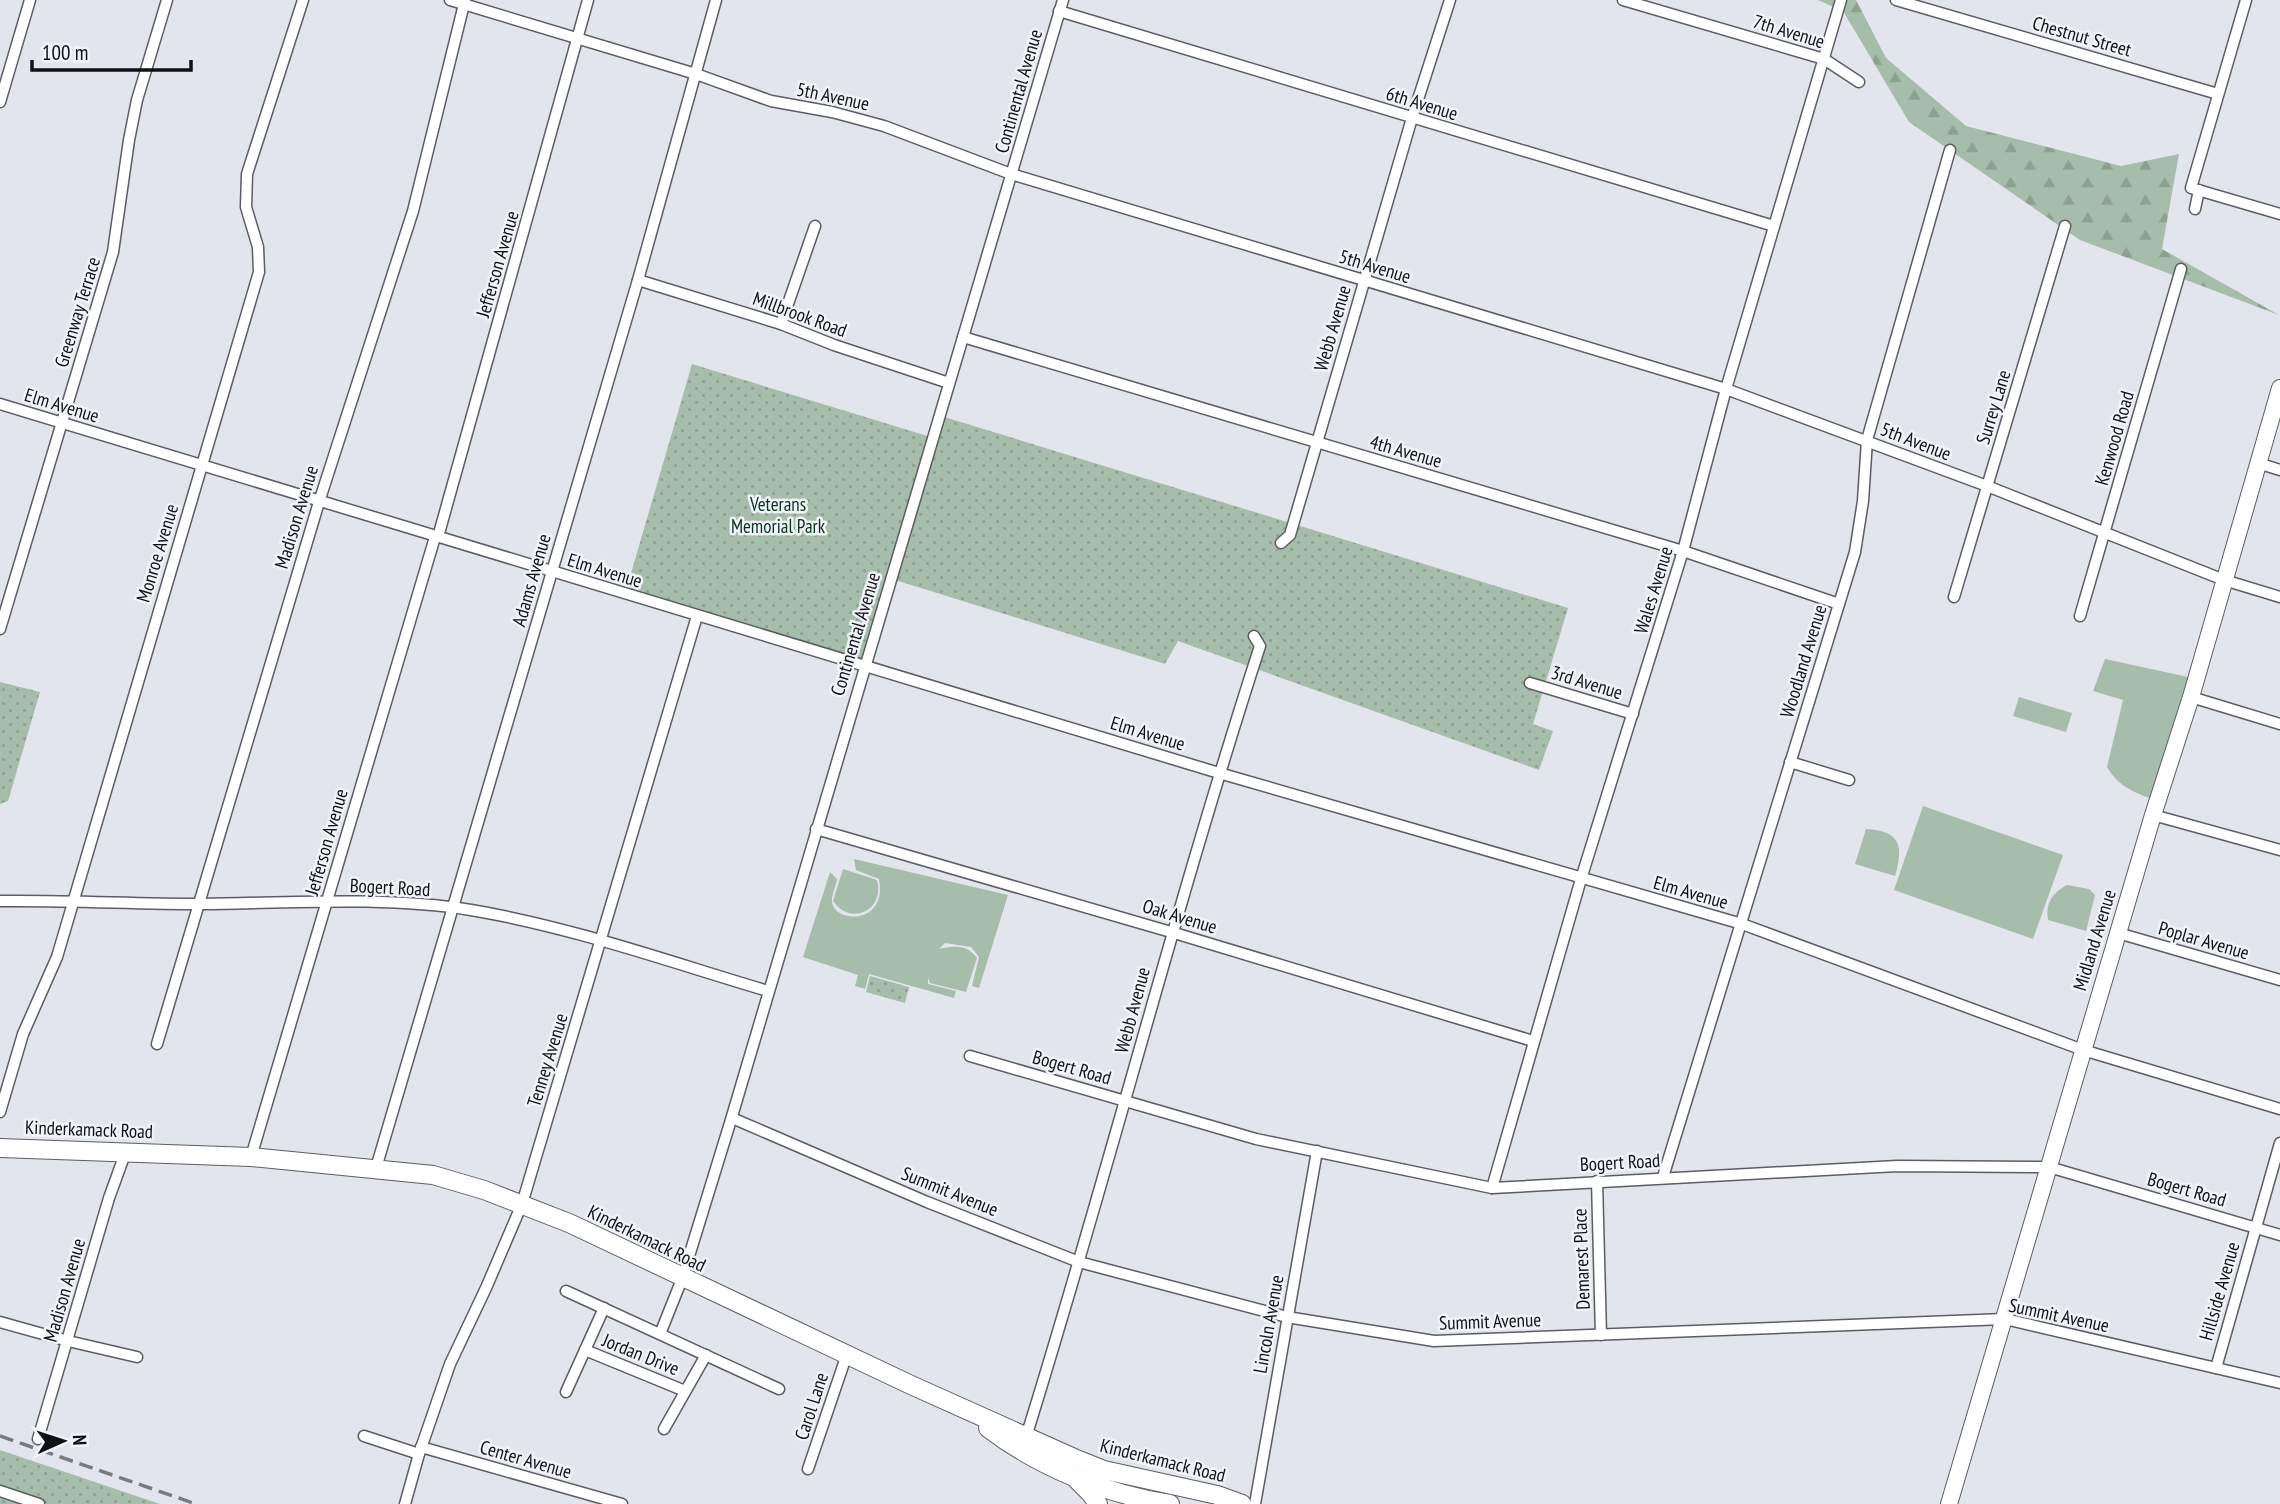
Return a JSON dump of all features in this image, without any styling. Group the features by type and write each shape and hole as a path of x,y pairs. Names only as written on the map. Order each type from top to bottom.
{"main road":[{"name":"Kinderkamack Road","path":"0,1147 251,1157 433,1175 522,1204 631,1252 682,1279 962,1409 1104,1470 1217,1495 1242,1504"},
{"path":"962,1409 1014,1448 1118,1499 1160,1503"},
{"path":"1026,1437 1040,1459"},
{"path":"1072,1476 1098,1504"}],"street":[{"path":"0,102 30,0"},
{"name":"Greenway Terrace","path":"0,629 113,252 137,100 167,0"},
{"name":"Monroe Avenue","path":"0,1112 23,1034 57,957 127,711 259,272 258,247 246,207 247,174 303,0"},
{"name":"5th Avenue","path":"450,0 465,2 578,40 696,74 771,101 832,112 884,126 1011,174 1727,389 1987,486 2224,580 2280,597"},
{"name":"Jefferson Avenue","path":"251,1157 437,537 588,0"},
{"name":"Adams Avenue","path":"376,1168 638,280 716,0"},
{"name":"Webb Avenue","path":"1281,543 1290,535 1412,118 1450,0"},
{"name":"7th Avenue","path":"1623,0 1824,59 1859,82"},
{"name":"Wales Avenue","path":"1492,1188 1581,879 1684,551 1727,389 1841,0"},
{"name":"Chestnut Street","path":"1896,0 2218,94"},
{"path":"2246,0 2191,188 2280,214"},
{"name":"Madison Avenue","path":"157,1044 319,502 413,211 465,2"},
{"name":"6th Avenue","path":"1061,6 1412,118 1774,226"},
{"name":"Continental Avenue","path":"682,1279 1061,6"},
{"name":"Woodland Avenue","path":"1663,1177 1855,552 1863,501 1867,440 1950,150"},
{"path":"2195,209 2199,190"},
{"path":"781,324 815,226"},
{"name":"Surrey Lane","path":"1954,597 2065,226"},
{"name":"Kenwood Road","path":"2080,617 2180,269"},
{"name":"Millbrook Road","path":"638,280 781,324 834,345 949,383"},
{"name":"4th Avenue","path":"962,337 1684,551 1839,604"},
{"name":"Midland Avenue","path":"1949,1504 2280,388"},
{"name":"Elm Avenue","path":"0,404 1219,773 1742,925 2083,1050 2280,1109"},
{"path":"2258,463 2280,470"},
{"name":"Tenney Avenue","path":"405,1504 420,1450 450,1364 522,1204 697,616"},
{"name":"Webb Avenue","path":"1026,1437 1079,1262 1171,932 1260,646 1254,636"},
{"name":"3rd Avenue","path":"1530,683 1633,715"},
{"path":"2190,697 2280,724"},
{"path":"1790,762 1849,780"},
{"path":"2153,815 2280,850"},
{"name":"Oak Avenue","path":"816,829 1533,1041"},
{"name":"Bogert Road","path":"0,901 73,900 197,904 326,902 470,910 600,941 768,991"},
{"name":"Poplar Avenue","path":"2118,933 2280,980"},
{"name":"Bogert Road","path":"970,1056 1256,1139 1492,1188 1897,1166 2049,1167 2280,1235"},
{"name":"Summit Avenue","path":"732,1118 927,1202 1079,1262 1287,1317 1434,1341 2005,1319 2280,1382"},
{"name":"Hillside Avenue","path":"2216,1368 2280,1143"},
{"name":"Madison Avenue","path":"38,1439 109,1198 126,1151"},
{"name":"Lincoln Avenue","path":"1255,1504 1317,1151"},
{"name":"Demarest Place","path":"1597,1181 1601,1335"},
{"name":"Jordan Drive","path":"660,1334 682,1279"},
{"name":"Jordan Drive","path":"566,1290 779,1390"},
{"name":"Jordan Drive","path":"566,1392 604,1308"},
{"path":"0,1322 137,1357"},
{"name":"Jordan Drive","path":"584,1350 685,1391"},
{"name":"Carol Lane","path":"808,1469 846,1354"},
{"name":"Jordan Drive","path":"664,1429 706,1355"},
{"name":"Center Avenue","path":"364,1436 622,1504"},
{"path":"0,1491 39,1504"}],"green space":[{"path":"1818,0 1856,0 1886,58 1966,126 2121,166 2179,154 2162,249 2279,315 2080,240 1909,122 1843,11"},
{"name":"Veterans Memorial Park","path":"692,364 934,438 941,416 1568,608 1533,724 1553,731 1539,770 1178,641 1165,664 892,579 867,664 625,594"},
{"path":"2105,659 2188,677 2150,798 2125,787 2107,767 2123,700 2093,691"},
{"path":"0,682 40,692 8,801 0,804"},
{"path":"2019,697 2072,713 2066,732 2013,716"},
{"path":"1923,806 2063,855 2033,939 1894,890"},
{"path":"1866,829 1886,833 1897,842 1899,856 1895,876 1855,864"},
{"path":"854,859 1008,895 979,988 972,986 979,957 971,947 945,943 939,949 964,948 977,958 966,992 930,983 928,978 928,984 956,991 954,998 869,974 865,989 855,986 858,975 803,957 830,872 837,879 832,900 834,908 840,913 858,916 868,913 875,906 880,895 879,879 856,870"},
{"path":"843,869 877,880 876,900 865,911 849,913 840,909 833,901"},
{"path":"2067,885 2089,889 2095,895 2086,931 2048,920 2051,900"},
{"path":"870,976 909,987 905,1003 866,992"},
{"path":"0,1450 160,1504 0,1504"}],"railway":[{"path":"0,1436 196,1504"}]}
